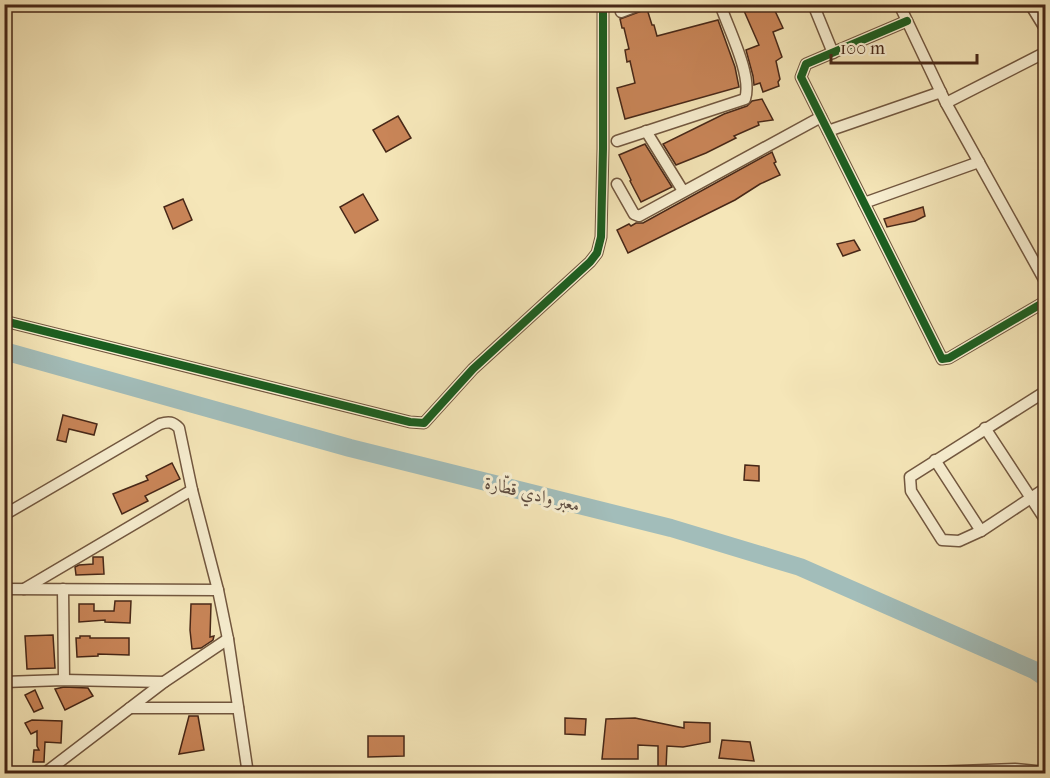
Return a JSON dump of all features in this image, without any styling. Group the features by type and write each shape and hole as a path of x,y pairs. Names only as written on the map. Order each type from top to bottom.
{"street":[{"path":"4,321 410,422 424,423 473,369 597,253 601,237 603,4"},
{"path":"621,12 642,4"},
{"path":"617,141 745,99 747,91 741,60 720,4"},
{"path":"813,4 833,53"},
{"path":"899,4 946,102 1046,284"},
{"path":"1030,4 1046,30"},
{"path":"908,21 806,64 801,77 942,359 949,358 1046,301"},
{"path":"946,102 1046,52"},
{"path":"828,131 941,92"},
{"path":"617,184 634,214 639,216 821,117"},
{"path":"646,131 683,191"},
{"path":"864,203 979,162"},
{"path":"1046,391 910,477 911,490 942,540 959,541 981,531 1046,488"},
{"path":"4,515 160,424 171,422 179,428 228,639 248,774"},
{"path":"985,428 1046,521"},
{"path":"935,460 981,531"},
{"path":"24,589 192,490"},
{"path":"4,589 218,590"},
{"path":"63,590 64,680"},
{"path":"45,773 164,682 228,639"},
{"path":"4,682 64,680 164,682"},
{"path":"130,708 238,708"},
{"path":"732,774 1046,772"},
{"path":"13,774 66,774"}],"building":[{"path":"741,4 770,4 783,28 773,32 782,57 776,61 780,79 779,86 763,92 760,83 754,85 746,50 759,45"},
{"path":"647,9 657,36 718,20 735,67 739,87 625,119 617,88 635,83 630,61 627,62 625,50 629,49 620,19"},
{"path":"762,99 773,120 758,122 759,125 734,136 736,138 706,153 676,165 663,144 724,114 747,106 752,101"},
{"path":"398,116 411,138 386,152 373,130"},
{"path":"645,144 672,187 641,202 619,155"},
{"path":"772,152 780,175 628,253 617,230 629,224 631,226 643,223"},
{"path":"363,194 378,220 355,233 340,207"},
{"path":"183,199 192,220 173,229 164,207"},
{"path":"923,207 925,216 915,221 887,227 884,219"},
{"path":"854,240 860,250 843,256 837,244"},
{"path":"63,415 97,424 94,435 69,429 66,442 57,440"},
{"path":"172,463 180,479 145,496 148,501 122,514 113,494 148,480 146,476"},
{"path":"745,465 759,466 759,481 744,480"},
{"path":"93,557 103,557 104,574 76,575 75,567 93,564"},
{"path":"115,601 131,601 130,623 105,622 105,620 79,622 79,604 94,604 94,611 114,611"},
{"path":"191,604 211,604 210,637 214,636 213,640 201,648 192,649"},
{"path":"53,635 55,668 27,669 25,636"},
{"path":"80,636 129,638 129,655 98,654 98,656 77,657 76,638"},
{"path":"88,688 93,696 65,710 55,689"},
{"path":"35,690 43,708 34,712 25,695"},
{"path":"189,716 198,716 204,750 179,754"},
{"path":"565,718 586,719 585,735 565,734"},
{"path":"635,718 684,728 684,722 710,723 710,742 683,747 667,746 666,769 658,769 658,746 638,745 638,759 602,759 606,719"},
{"path":"32,720 62,721 61,743 45,742 44,762 33,762 34,750 39,750 37,731 31,734 25,723"},
{"path":"368,736 404,736 404,756 368,757"},
{"path":"722,740 750,742 754,761 719,758"}],"waterway":[{"name":"معبر وادي قطّارة","path":"4,351 350,448 671,528 800,567 1034,670 1046,678"}],"cycle path":[{"path":"4,321 410,422 424,423 473,369 597,253 601,237 603,4"},
{"path":"907,21 806,64 801,77 942,359 949,358 1046,301"}]}
